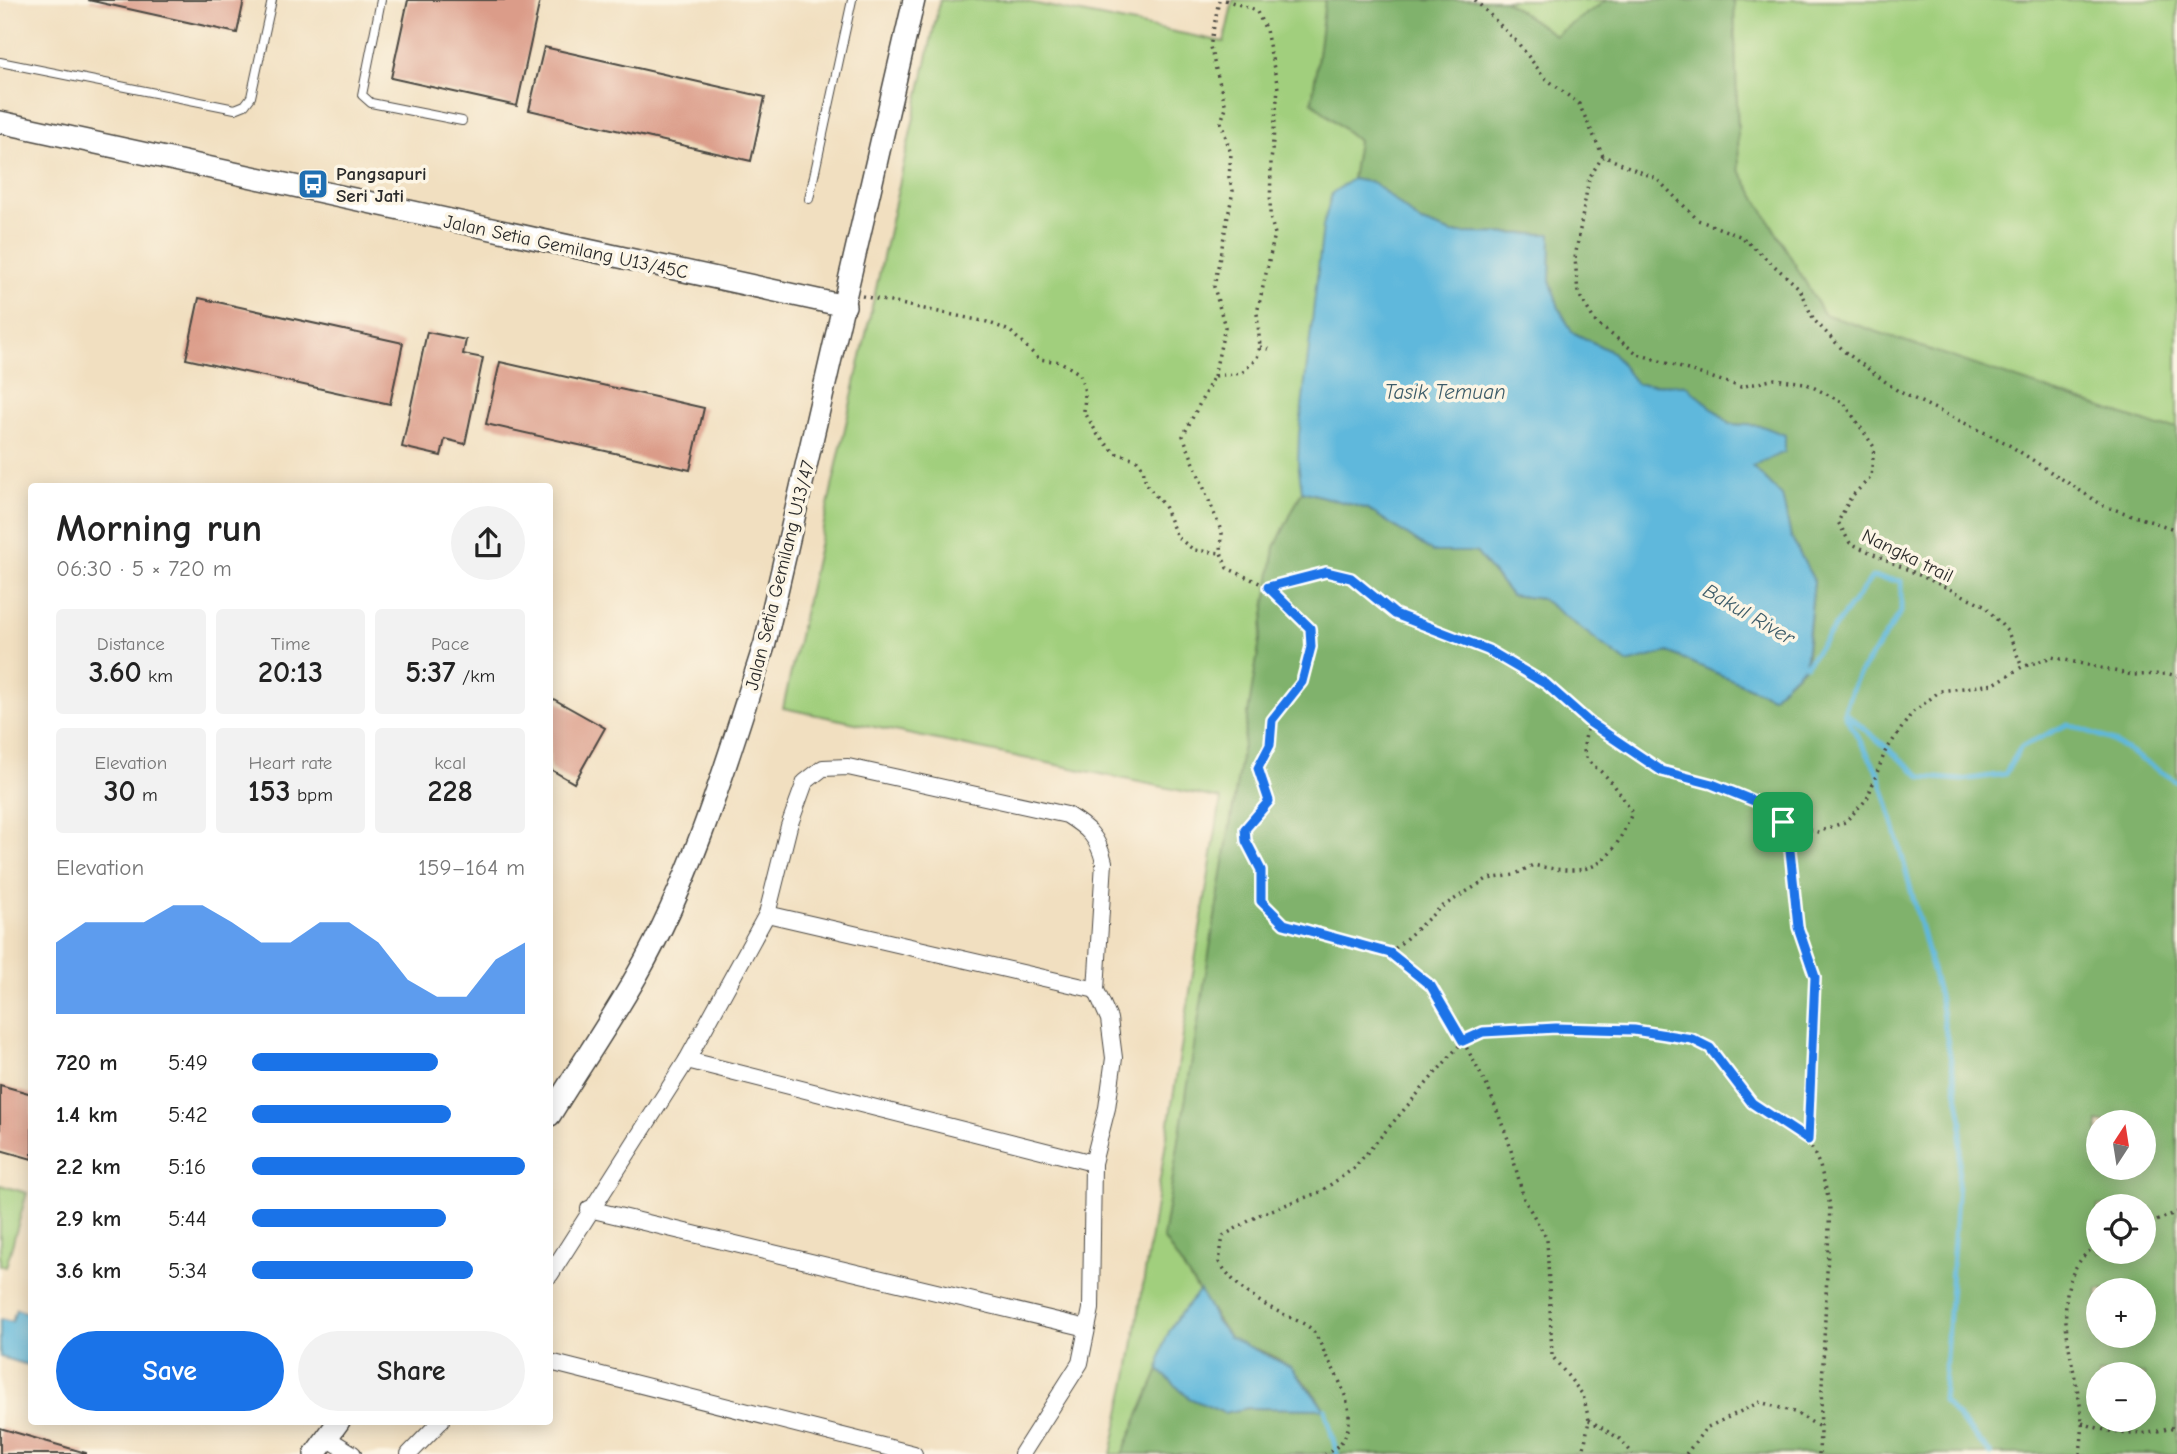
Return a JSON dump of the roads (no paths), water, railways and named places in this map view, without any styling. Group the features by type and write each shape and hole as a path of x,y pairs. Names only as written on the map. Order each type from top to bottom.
{"street":[{"name":"Jalan Setia Gemilang U13/47","path":"553,1110 637,975 671,906 708,811 765,643 847,300 914,0"},
{"name":"Jalan Setia Gemilang U13/45C","path":"0,122 847,300"},
{"path":"553,1270 589,1209 687,1060 767,914 789,826 805,782 822,768 848,767 1067,815 1088,828 1099,841 1104,862 1096,990 1109,1019 1114,1058 1107,1108 1093,1163 1091,1309 1080,1363 1022,1454"},
{"path":"767,914 1096,990"},
{"path":"687,1060 1093,1163"},
{"path":"589,1209 1087,1328"},
{"path":"553,1363 914,1454"},
{"path":"409,1454 437,1425"},
{"path":"327,1438 353,1454"}],"lane":[{"path":"0,62 236,109 246,105 251,97 272,0"},
{"path":"381,0 362,95 371,103 462,121"},
{"path":"809,199 852,0"}],"water":[{"name":"Tasik Temuan","path":"1352,179 1374,183 1419,221 1452,233 1551,234 1550,280 1559,308 1572,332 1612,352 1636,384 1686,385 1730,424 1762,426 1785,435 1785,452 1752,466 1782,496 1791,537 1814,581 1805,665 1772,697 1668,652 1627,663 1542,599 1511,595 1476,552 1433,552 1368,509 1302,491 1298,463 1299,434 1323,226 1332,193"},
{"path":"1200,1291 1215,1319 1229,1337 1291,1367 1325,1409 1248,1408 1224,1413 1189,1398 1159,1370 1167,1336 1184,1309"},
{"path":"16,1309 28,1313 28,1365 0,1357 0,1319 12,1322"}],"waterway":[{"name":"Bakul River","path":"1800,662 1806,665 1872,577 1901,581 1901,612 1856,679 1844,712 1922,777 1962,780 2005,774 2021,747 2068,724 2111,740 2177,782"},
{"path":"1845,715 1878,772 1940,1000 1962,1121 1943,1401 1991,1454"},
{"path":"1325,1409 1337,1454"}],"place":[{"name":"Pangsapuri Seri Jati","path":"313,184"}]}
